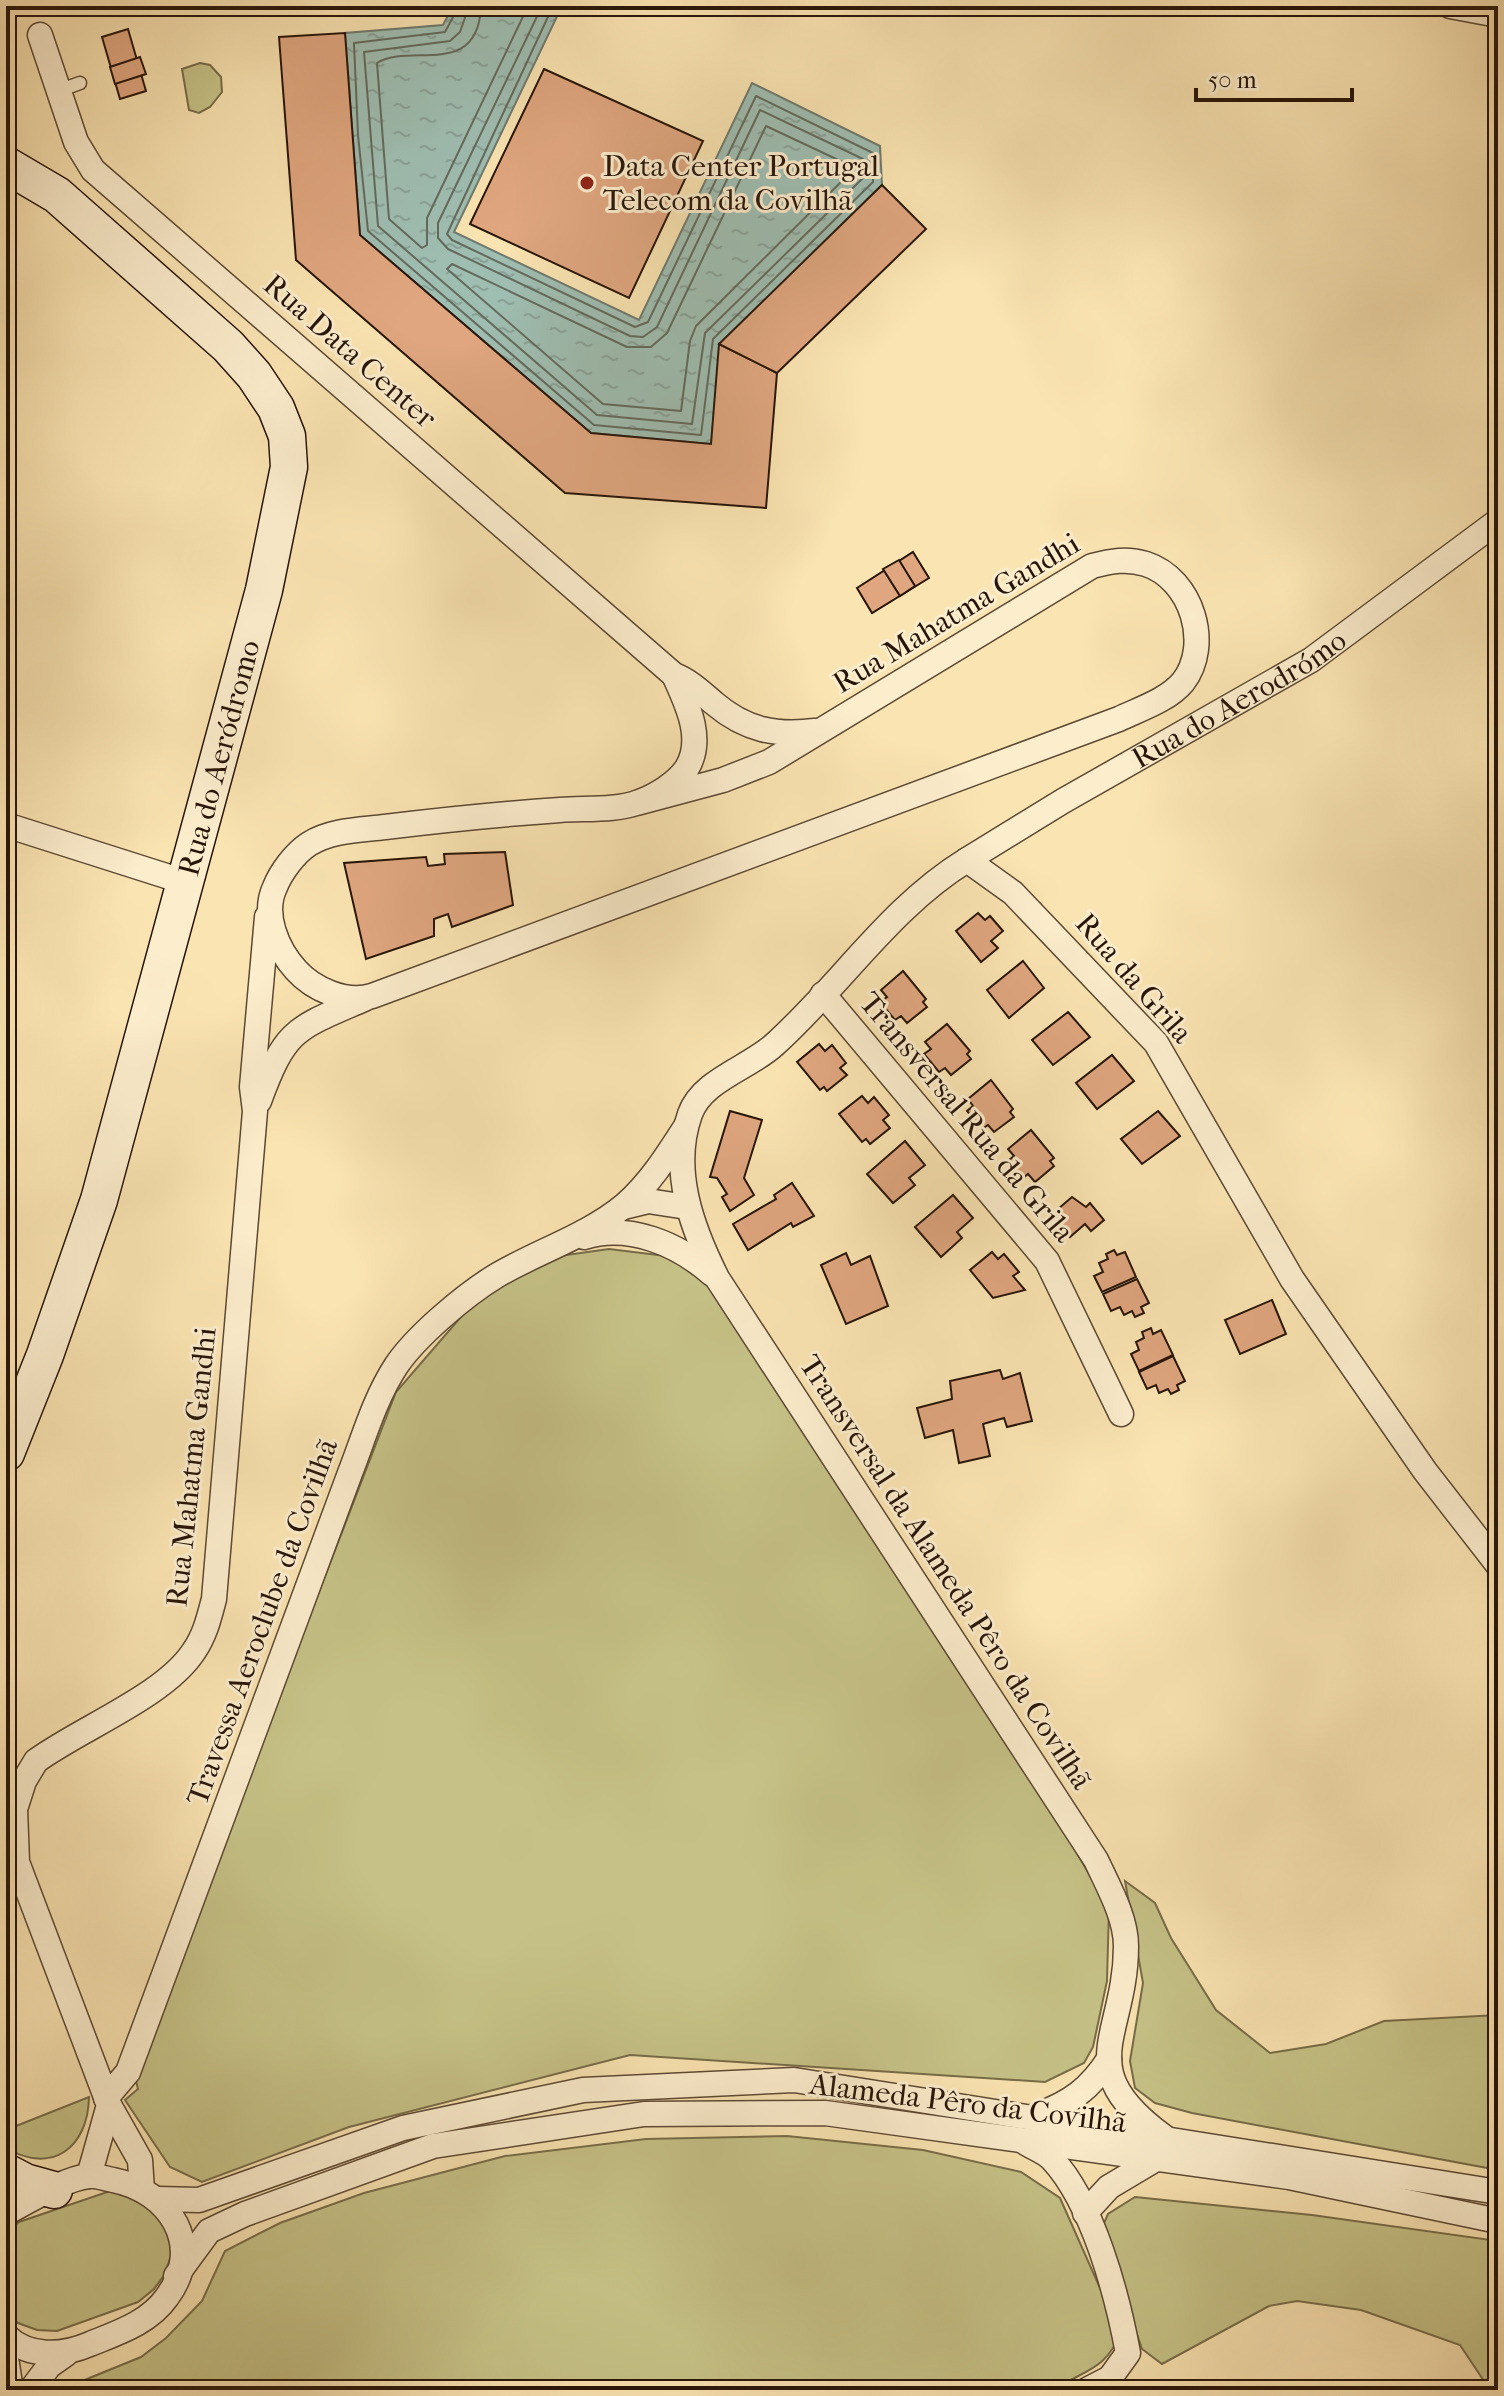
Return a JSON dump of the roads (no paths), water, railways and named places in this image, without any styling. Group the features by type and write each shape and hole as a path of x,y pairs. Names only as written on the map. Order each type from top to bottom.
{"main road":[{"name":"Rua do Aeródromo","path":"6,165 57,195 228,346 254,375 276,408 287,436 286,495 264,590 99,1200 45,1355 7,1448"},
{"path":"6,2172 25,2182 54,2190"}],"street":[{"path":"1450,6 1498,15"},
{"name":"Rua Data Center","path":"40,35 69,87 76,142 93,170 674,675 727,714 753,728 788,734 822,730"},
{"name":"Rua do Aerodrómo","path":"967,860 1063,801 1154,753 1311,660 1498,521"},
{"name":"Rua Mahatma Gandhi","path":"150,2195 140,2160 108,2101 17,1862 15,1809 24,1781 36,1761 162,1683 186,1661 206,1629 214,1599 255,1111 252,1087 264,930 273,889 285,868 308,845 338,833 463,817 637,803 723,780 769,762 1092,566 1117,559 1148,564 1173,580 1190,604 1196,631 1195,663 1181,684 1162,699 1119,719 365,998 306,1024 285,1043 255,1111"},
{"name":"Rua Data Center","path":"637,803 673,783 688,767 693,750 693,716 674,675"},
{"path":"6,825 185,882"},
{"path":"687,1126 691,1110 709,1089 772,1048 920,895 967,860"},
{"name":"Rua da Grila","path":"967,860 1013,893 1156,1043 1292,1279 1425,1471 1498,1565"},
{"path":"269,909 281,948 304,980 318,989 365,998"},
{"name":"Transversal Rua da Grila","path":"823,994 1047,1261 1121,1414"},
{"name":"Travessa Aeroclube da Covilhã","path":"108,2101 128,2072 151,2014 378,1399 397,1365 455,1307 496,1276 569,1241 623,1207 655,1173 687,1126"},
{"name":"Transversal da Alameda Pêro da Covilhã","path":"687,1126 683,1169 687,1207 717,1278 1096,1860 1115,1900 1127,1945 1109,2059 1111,2080 1120,2100 1160,2148"},
{"name":"Travessa Aeroclube da Covilhã","path":"623,1207 648,1201 687,1207"},
{"name":"Travessa Aeroclube da Covilhã","path":"631,1234 658,1228 687,1207"},
{"name":"Travessa Aeroclube da Covilhã","path":"569,1241 599,1232 631,1234 663,1242 686,1254 717,1278"},
{"name":"Transversal da Alameda Pêro da Covilhã","path":"1034,2116 1069,2103 1095,2082 1109,2059"},
{"name":"Alameda Pêro da Covilhã","path":"89,2176 131,2183 150,2195 199,2200 403,2128 583,2090 794,2080 1034,2116 1160,2148 1498,2221"},
{"path":"6,2213 89,2176 108,2101"},
{"name":"Alameda Pêro da Covilhã","path":"66,2354 136,2325 167,2297 176,2276 209,2231 245,2214 433,2146 659,2114 825,2113 1020,2140 1160,2148 1498,2192"},
{"path":"1020,2140 1050,2157 1085,2213 1120,2310 1128,2353 1110,2378 1087,2390"},
{"path":"1085,2213 1109,2187 1160,2148"},
{"path":"150,2195 179,2228 181,2261 176,2276"},
{"path":"6,2336 20,2349 66,2354"},
{"path":"31,2390 49,2366 66,2354"},
{"path":"6,2358 11,2390"}],"water":[{"path":"453,6 562,6 454,232 639,320 752,83 880,146 882,185 720,344 711,444 591,433 360,235 345,33 443,25"}],"place":[{"name":"Data Center Portugal Telecom da Covilhã","path":"587,183"}]}
